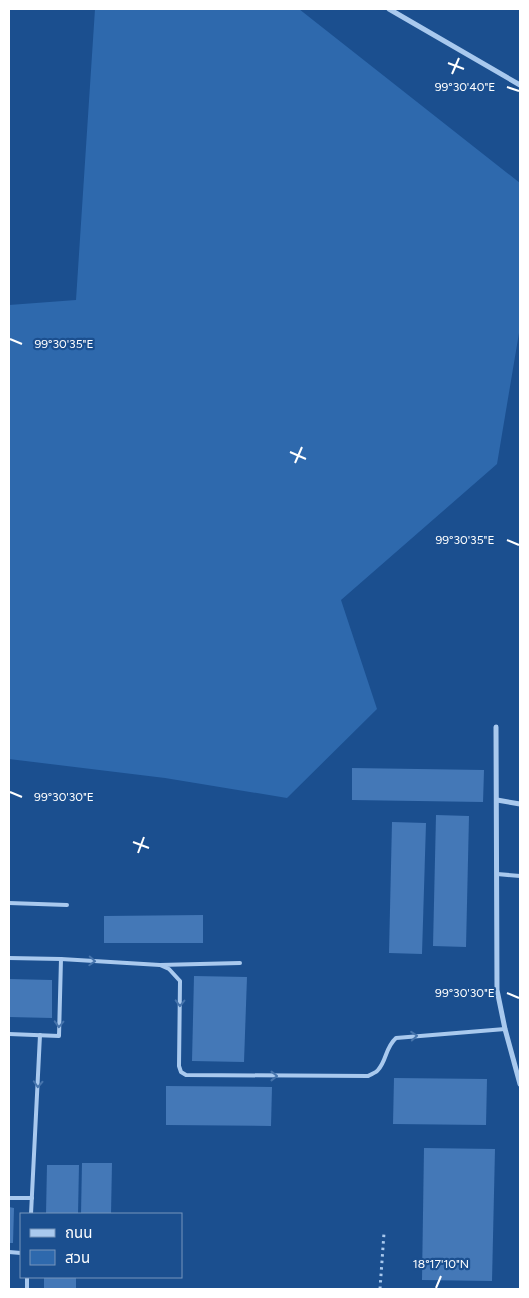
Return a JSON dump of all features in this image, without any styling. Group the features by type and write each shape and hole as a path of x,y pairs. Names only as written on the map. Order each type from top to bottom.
{"street":[{"path":"389,9 520,85"},
{"path":"496,727 497,990 520,1084"},
{"path":"497,800 520,804"}],"lane":[{"path":"497,874 520,876"},
{"path":"9,903 67,905"},
{"path":"9,958 160,965 240,963"},
{"path":"9,1034 59,1036 61,959"},
{"path":"160,965 169,969 180,981 179,1066 181,1072 186,1075 368,1076 378,1071 390,1043 396,1038 506,1029"},
{"path":"31,1213 40,1035"},
{"path":"9,1198 32,1198"}],"path":[{"path":"380,1289 384,1233"}],"green space":[{"path":"95,9 299,9 520,183 520,327 497,464 341,600 377,709 287,798 165,778 9,759 9,305 76,300"}],"building":[{"path":"352,768 484,770 483,802 352,800"},
{"path":"436,815 469,816 466,947 433,946"},
{"path":"392,822 426,823 422,954 389,953"},
{"path":"203,915 203,943 104,943 104,916"},
{"path":"194,976 247,977 244,1062 192,1061"},
{"path":"9,979 52,980 52,1018 9,1017"},
{"path":"394,1078 487,1079 486,1125 393,1124"},
{"path":"166,1086 272,1087 271,1126 166,1125"},
{"path":"424,1148 495,1149 492,1281 422,1280"},
{"path":"82,1163 112,1163 111,1213 81,1213"},
{"path":"47,1165 79,1165 78,1213 46,1213"},
{"path":"9,1207 14,1208 13,1243 9,1243"},
{"path":"44,1278 76,1278 76,1289 44,1289"}]}
